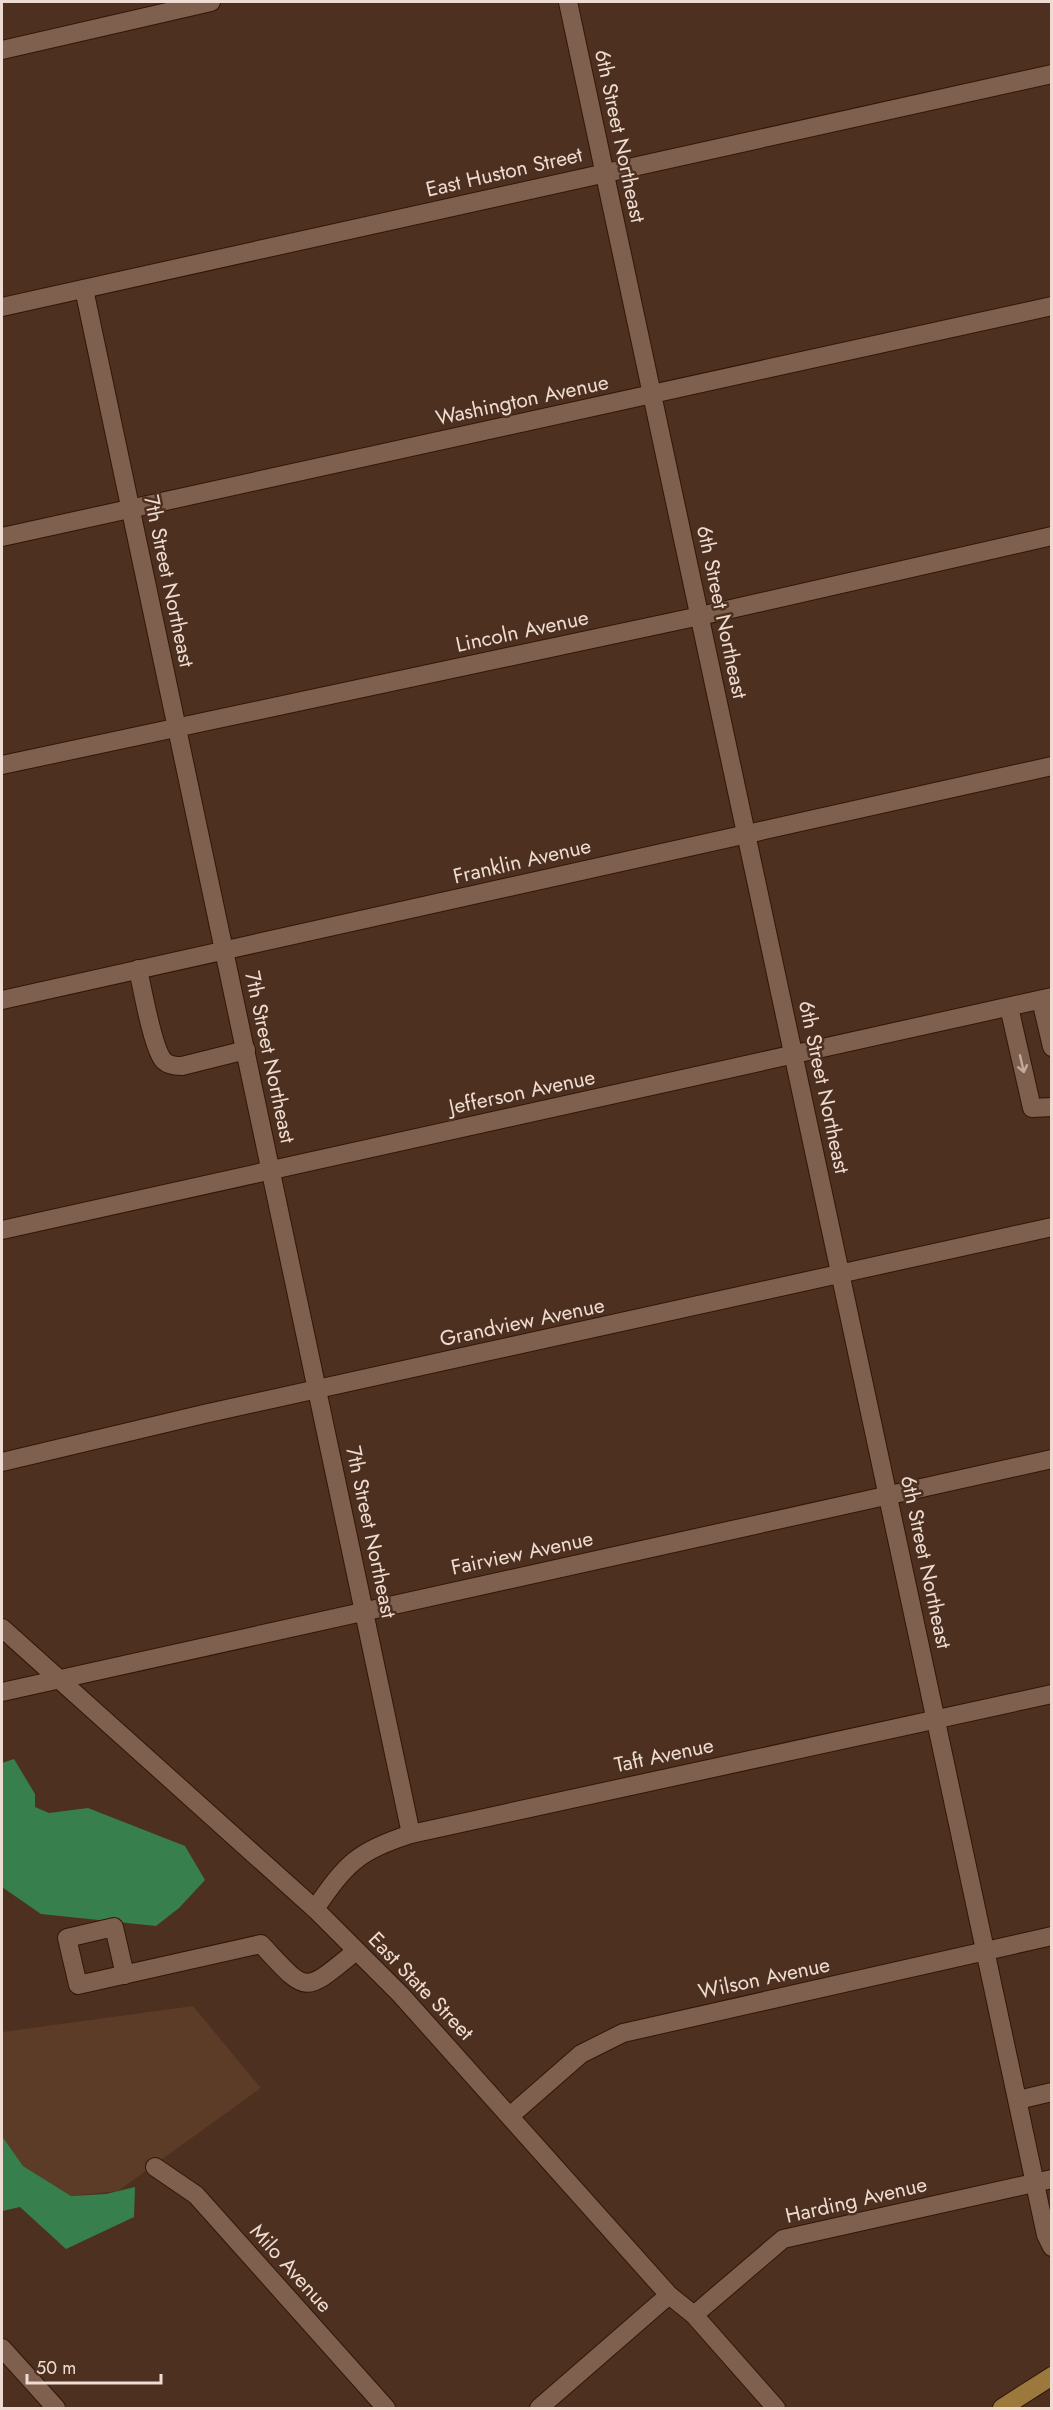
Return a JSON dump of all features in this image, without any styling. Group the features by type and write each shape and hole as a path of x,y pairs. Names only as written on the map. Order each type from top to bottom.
{"main road":[{"path":"1002,2409 1050,2380"}],"street":[{"path":"2,50 212,2"},
{"name":"6th Street Northeast","path":"568,2 1018,2100 1043,2180 1046,2235 1052,2247"},
{"name":"East Huston Street","path":"2,307 1052,74"},
{"name":"7th Street Northeast","path":"84,289 411,1834"},
{"name":"Washington Avenue","path":"2,537 1052,306"},
{"name":"Lincoln Avenue","path":"2,765 700,616 1052,536"},
{"name":"Franklin Avenue","path":"2,1000 1052,766"},
{"path":"138,969 157,1046 164,1061 174,1066 182,1065 246,1050"},
{"path":"1046,998 1052,1047"},
{"name":"Jefferson Avenue","path":"2,1230 794,1056 1046,998"},
{"path":"1009,1007 1032,1108 1052,1107"},
{"name":"Grandview Avenue","path":"2,1462 1052,1227"},
{"name":"Fairview Avenue","path":"2,1692 1052,1459"},
{"name":"East State Street","path":"2,1628 315,1910 436,2031 669,2295 694,2314 776,2409"},
{"name":"Taft Avenue","path":"315,1910 340,1873 354,1859 382,1843 411,1834 1052,1694"},
{"name":"Wilson Avenue","path":"510,2116 581,2054 623,2033 1052,1936"},
{"path":"125,1975 261,1944 296,1980 309,1984 321,1980 356,1951"},
{"path":"1018,2100 1052,2092"},
{"name":"Milo Avenue","path":"155,2167 196,2195 386,2409"},
{"name":"Harding Avenue","path":"694,2314 783,2240 1043,2180"},
{"path":"539,2409 669,2295"},
{"path":"2,2348 56,2409"}],"shaded area":[{"path":"193,2006 261,2088 118,2191 71,2196 23,2166 2,2136 2,2032"}],"green space":[{"path":"14,1759 35,1794 35,1807 49,1813 88,1808 185,1846 205,1880 179,1908 156,1926 41,1914 2,1887 2,1763"},
{"path":"2,2136 23,2166 71,2196 106,2194 135,2187 134,2217 66,2249 20,2207 2,2211"}]}
